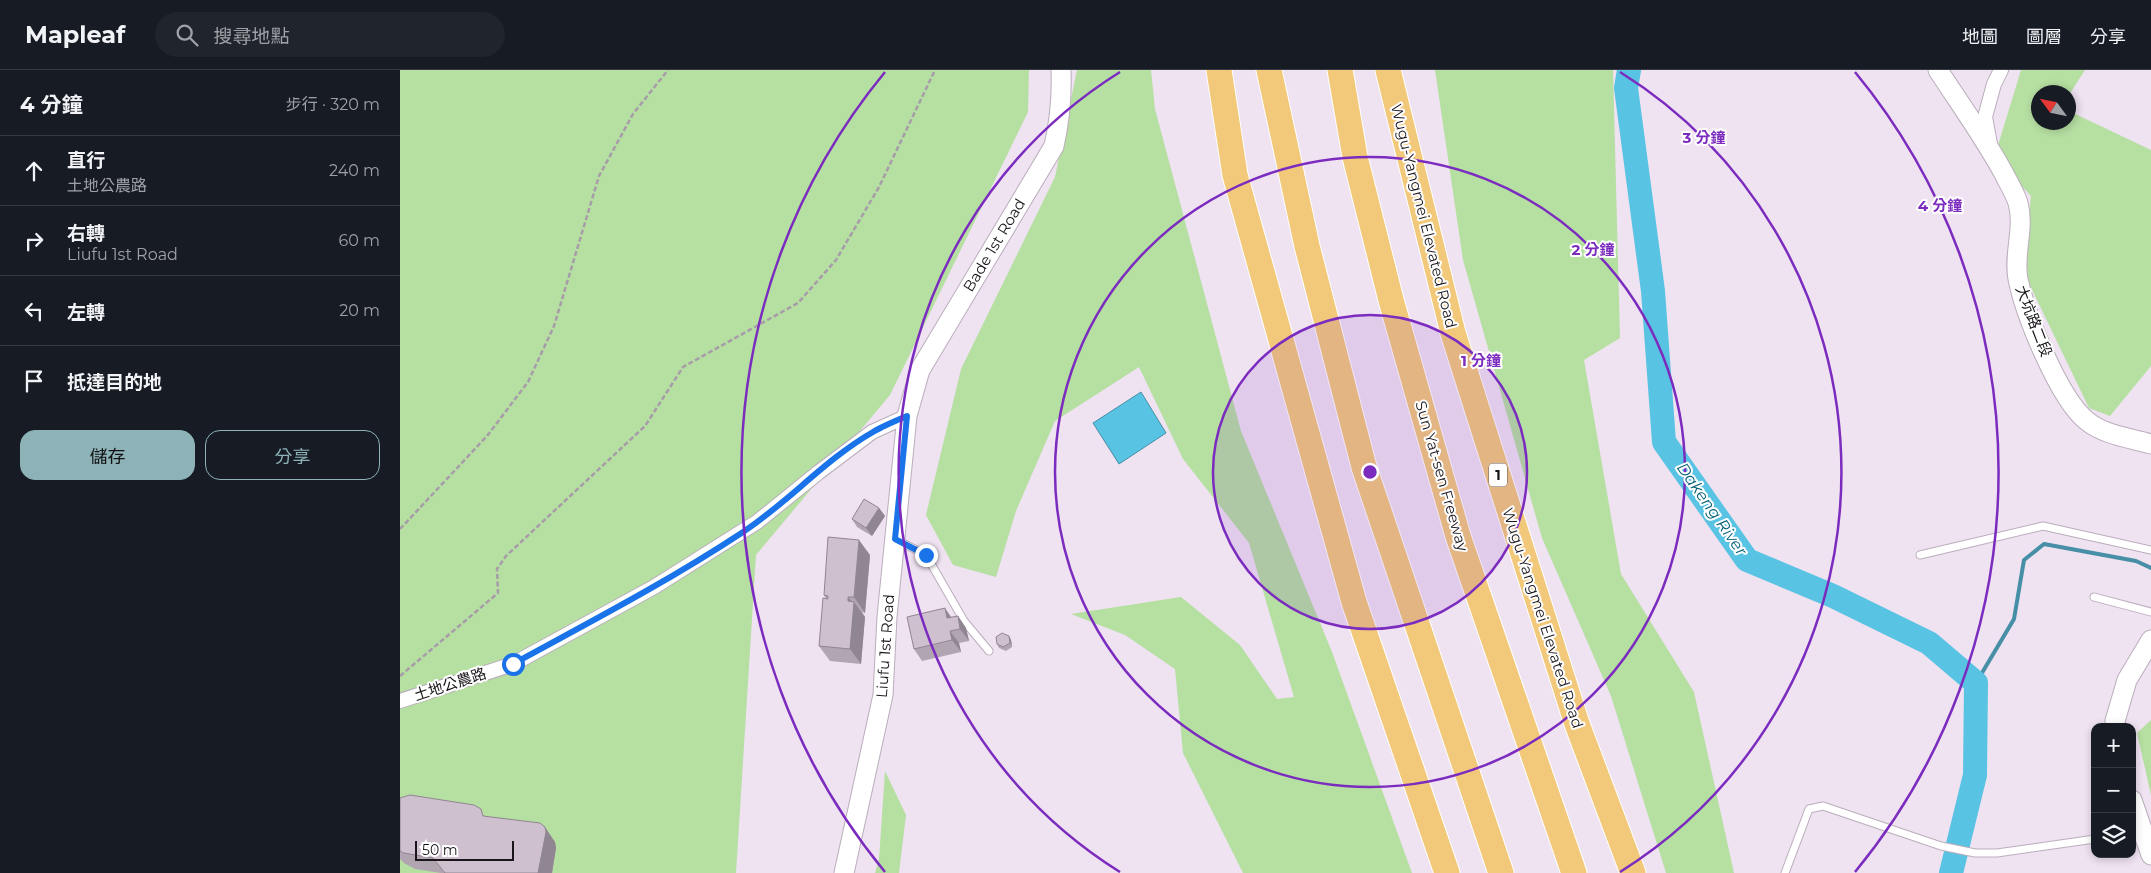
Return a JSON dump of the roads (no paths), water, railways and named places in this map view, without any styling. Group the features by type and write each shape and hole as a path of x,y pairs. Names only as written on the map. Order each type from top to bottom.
{"highway":[{"path":"1219,70 1235,175 1354,602 1447,873"},
{"path":"1269,70 1307,246 1364,467 1502,873"},
{"name":"Sun Yat-sen Freeway","path":"1340,70 1355,156 1377,243 1458,536 1574,873"},
{"name":"Wugu-Yangmei Elevated Road","path":"1388,70 1453,333 1577,724 1632,873"}],"street":[{"name":"Bade 1st Road","path":"907,416 920,370 1054,146 1062,99 1061,70"},
{"name":"大坑路二段","path":"1938,70 1990,148 2018,203 2020,226 2018,278 2033,325 2061,388 2078,412 2088,422 2104,431 2151,444"},
{"path":"1990,148 1985,117 1994,84 2001,70"},
{"name":"Liufu 1st Road","path":"844,873 883,696 887,617 907,416"},
{"name":"土地公農路","path":"400,701 513,664 654,587 757,522 872,432 907,416"},
{"path":"2115,723 2127,680 2151,640"},
{"path":"2136,812 2147,845"}],"lane":[{"path":"1920,555 2043,526 2151,550"},
{"path":"895,539 926,555 964,621 989,651"},
{"path":"2094,598 2151,612"},
{"path":"1785,873 1809,809 1823,806 1941,846 1975,853 1997,853 2091,840"}],"water":[{"path":"1141,392 1166,433 1119,464 1093,423"}],"waterway":[{"name":"Dakeng River","path":"1629,70 1626,88 1653,291 1664,442 1747,560 1833,596 1929,643 1976,683 1975,775 1951,873"},
{"path":"1976,683 2014,619 2024,560 2044,544 2136,561 2151,568"}]}
